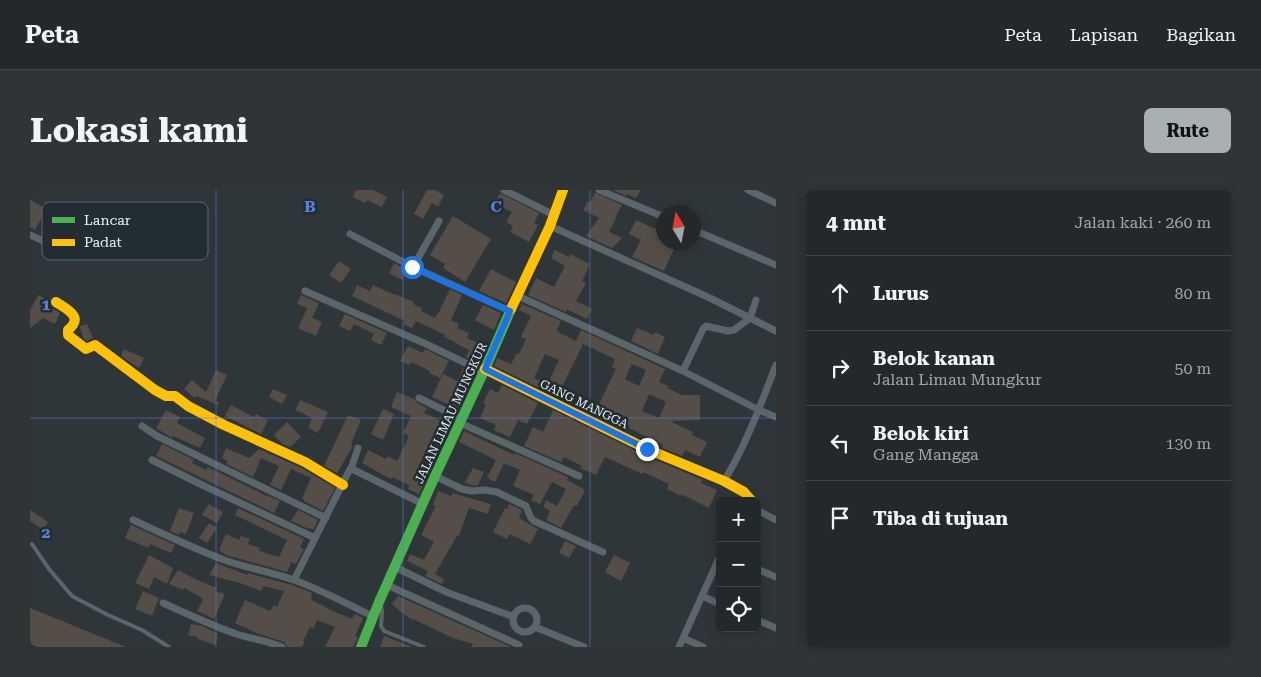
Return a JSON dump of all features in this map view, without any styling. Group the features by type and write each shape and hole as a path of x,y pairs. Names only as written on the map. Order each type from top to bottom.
{"street":[{"path":"504,190 554,215"},
{"name":"JALAN LIMAU MUNGKUR","path":"361,647 435,476 550,226 563,190"},
{"path":"600,190 656,214"},
{"path":"748,190 776,203"},
{"path":"412,267 439,221"},
{"path":"550,226 710,298 776,331"},
{"path":"701,233 776,265"},
{"path":"350,234 412,267 510,311"},
{"path":"30,235 42,241"},
{"path":"305,291 485,370"},
{"path":"518,296 683,371 776,417"},
{"path":"683,371 701,332 706,326 728,331 738,328 750,318 756,300"},
{"path":"56,302 74,316 76,322 68,330 68,334 86,349 95,345 155,390 166,396 175,396 188,406 224,425 305,462 343,485"},
{"path":"724,481 734,465 759,410 776,365"},
{"name":"GANG MANGGA","path":"485,370 647,449 724,481 744,492 748,497"},
{"path":"419,398 461,421 579,476"},
{"path":"142,426 157,436 326,518"},
{"path":"294,580 351,469 358,448"},
{"path":"152,460 315,538"},
{"path":"351,469 423,504"},
{"path":"435,476 462,489 497,492 526,506 534,522 603,552"},
{"path":"761,512 776,520"},
{"path":"133,520 225,560 321,590 374,617"},
{"path":"679,647 716,565"},
{"path":"395,567 446,592 514,617"},
{"path":"761,570 776,576"},
{"path":"387,584 519,645"},
{"path":"702,596 716,602"},
{"path":"163,603 238,635 282,647"},
{"path":"522,608 531,609 538,619 535,627 528,632 520,631 514,625 515,613 522,608"},
{"path":"761,622 776,628"},
{"path":"535,627 584,647"},
{"path":"683,638 703,647"}],"lane":[{"path":"32,544 49,569 72,596 142,630 169,647"},
{"path":"379,602 382,611 380,626 384,631 424,647"}],"building":[{"path":"356,190 373,190 387,197 382,207 367,200 365,203 353,197"},
{"path":"427,190 435,190 444,195 438,207 432,203 423,219 414,214"},
{"path":"613,190 641,190 636,198"},
{"path":"500,193 539,213 534,223 538,225 529,242 510,232 513,226 506,222 512,212 494,203"},
{"path":"595,193 622,205 609,232 622,238 612,248 586,236 599,218 583,210"},
{"path":"30,200 42,207 42,217 35,230 30,227"},
{"path":"453,216 491,239 465,282 443,268 445,264 430,255"},
{"path":"636,220 655,229 656,227 656,250 674,250 664,271 632,257 641,240 629,234"},
{"path":"555,250 569,257 570,254 590,264 582,281 586,283 576,301 592,309 587,319 567,309 566,312 528,295 536,278 554,287 565,266 551,258"},
{"path":"339,261 351,269 341,283 329,275"},
{"path":"394,263 407,270 402,280 389,273"},
{"path":"491,269 516,282 506,303 479,291"},
{"path":"357,285 370,291 373,285 414,302 413,304 422,308 421,311 435,318 450,289 462,295 451,320 459,324 457,328 469,333 467,338 487,347 481,362 474,359 473,361 466,357 469,350 444,337 445,335 416,321 412,328 403,324 405,321 352,296"},
{"path":"38,295 46,299 44,303 60,313 55,324 43,318 30,328 30,311"},
{"path":"301,295 319,303 312,318 322,322 316,336 298,328 307,308 297,304"},
{"path":"522,304 561,321 558,332 576,341 581,330 665,369 659,382 668,386 667,388 682,395 700,395 700,420 670,421 693,432 692,435 707,442 700,457 685,450 682,456 662,448 663,445 629,428 630,426 596,410 616,369 612,367 615,359 583,344 558,395 545,389 559,360 545,354 534,378 547,384 544,390 494,366 497,358 511,364 517,353 519,354 526,339 521,337 531,316 519,310","holes":["632,364 646,370 639,386 625,379","649,394 666,402 659,418 642,411"]},
{"path":"483,305 501,313 494,330 475,320"},
{"path":"345,314 387,333 381,345 371,340 374,334 354,324 350,331 339,326"},
{"path":"87,324 93,338 87,341 84,339 80,326"},
{"path":"637,328 654,335 655,332 665,337 658,354 631,341"},
{"path":"408,346 423,353 425,349 449,361 440,378 411,362 409,365 400,361"},
{"path":"124,349 144,358 139,368 121,356"},
{"path":"463,368 470,371 457,409 432,397 443,374 458,381"},
{"path":"216,370 227,375 215,401 219,403 218,405 197,396 195,398 184,389 192,380 206,392"},
{"path":"502,385 538,403 527,424 518,420 510,437 494,430 496,425 480,418 486,404 483,403 490,389 498,393"},
{"path":"273,389 287,395 282,404 269,397"},
{"path":"397,392 414,399 417,403 427,408 424,413 451,425 442,445 431,440 418,468 429,473 419,494 408,489 409,485 392,477 391,479 362,463 368,450 386,459 388,456 397,461 409,436 403,433 411,416 391,407"},
{"path":"300,400 328,412 318,433 308,428 312,418 295,410"},
{"path":"231,405 254,417 256,414 268,420 261,434 225,416"},
{"path":"383,409 394,414 383,440 371,434"},
{"path":"166,410 180,417 177,423 205,438 200,448 173,436 172,438 156,428"},
{"path":"553,410 644,455 703,480 701,483 717,490 709,508 667,489 669,484 605,457 596,475 580,468 582,466 564,457 561,462 524,446 533,427 543,432"},
{"path":"348,415 361,420 351,444 353,446 337,473 324,466"},
{"path":"287,422 301,437 290,447 283,444 274,435"},
{"path":"464,431 514,455 515,453 568,477 567,480 585,490 577,506 574,505 561,528 546,520 550,511 543,507 546,500 557,506 566,489 552,482 540,504 531,500 534,495 513,486 520,470 504,463 495,482 487,478 496,460 459,442"},
{"path":"162,444 194,460 192,463 206,470 208,467 265,496 280,501 274,513 156,456"},
{"path":"226,448 249,458 259,449 302,468 335,488 323,511 302,498 311,478 291,469 281,490 270,485 279,466 261,458 253,477 226,464 228,461 222,458"},
{"path":"473,468 484,472 478,485 473,486 465,482"},
{"path":"438,491 451,496 452,493 491,504 488,514 469,508 459,536 457,535 435,574 444,579 442,584 425,576 428,571 407,561 410,554 424,560 434,542 421,535 436,506 433,505"},
{"path":"209,504 223,512 217,523 202,515"},
{"path":"509,504 522,510 519,518 538,529 530,544 510,534 507,539 493,532"},
{"path":"179,508 194,513 186,534 180,532 179,535 170,531"},
{"path":"238,508 304,539 300,548 304,549 296,564 291,562 287,572 226,555 219,550 226,534 239,540 241,536 250,539 248,544 260,548 259,551 279,557 287,540 235,515"},
{"path":"30,510 48,522 44,530 30,521"},
{"path":"298,510 318,520 313,530 291,521"},
{"path":"209,523 217,528 207,543 199,538"},
{"path":"131,525 175,545 171,553 150,544 148,548 125,538"},
{"path":"565,541 576,546 569,558 559,553"},
{"path":"149,555 173,568 167,584 154,577 149,589 135,583"},
{"path":"614,555 630,563 621,581 605,572"},
{"path":"216,563 247,575 248,573 292,585 312,593 311,600 326,608 352,619 355,614 363,618 355,636 358,637 353,647 325,647 335,627 317,620 313,629 310,627 302,647 287,647 284,642 259,634 235,623 245,600 270,611 274,605 277,607 284,591 263,586 261,591 209,575"},
{"path":"178,570 217,588 215,591 225,594 214,619 197,611 202,598 184,588 183,590 169,584"},
{"path":"143,591 159,598 152,616 135,609"},
{"path":"398,596 511,647 471,647 473,644 453,638 413,620 399,611 392,604"},
{"path":"30,608 126,647 30,647"},
{"path":"191,624 202,626 217,633 216,645 188,635"},
{"path":"384,636 413,647 380,647"}],"traffic: fast":[{"path":"361,647 379,602 511,309"}],"traffic: slow":[{"path":"511,309 550,226 563,190"},
{"path":"56,302 69,311 74,318 75,321 68,330 68,335 86,349 95,345 155,390 166,396 175,396 188,406 224,425 305,462 343,485"},
{"path":"485,369 647,449 724,481 744,492 748,497"}],"route":[{"path":"412,267 510,311 485,369 647,449"}]}
